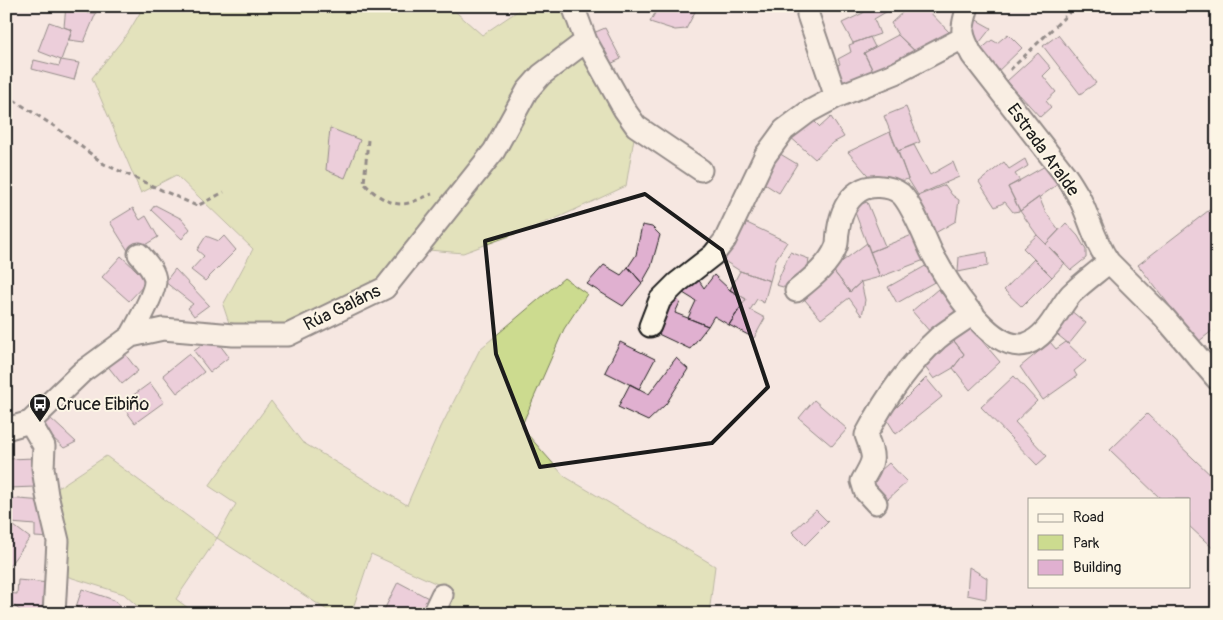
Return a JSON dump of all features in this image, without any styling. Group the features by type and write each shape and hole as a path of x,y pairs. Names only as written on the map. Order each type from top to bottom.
{"street":[{"path":"573,6 586,41 624,109 636,126 701,170"},
{"path":"650,326 660,300 676,283 713,255 725,240 765,156 784,130 808,112 836,97 896,73 963,38 961,28 968,6"},
{"path":"808,15 836,97"},
{"name":"Estrada Aralde","path":"963,38 972,55 1066,176 1080,198 1095,241 1108,262 1163,316 1217,379"},
{"name":"Rúa Galáns","path":"6,429 30,422 82,372 130,336 163,329 233,336 288,335 386,288 494,151 527,91 541,75 586,41"},
{"path":"796,291 812,278 834,252 837,245 840,218 849,201 859,191 876,187 888,187 900,194 908,203 933,254 957,294 985,328 1002,342 1016,345 1027,344 1042,334 1072,294 1108,262"},
{"path":"130,336 152,293 155,281 149,266 139,254"},
{"path":"876,503 866,491 862,481 872,464 872,452 866,435 880,408 903,375 938,338 973,313"},
{"path":"30,422 44,446 43,468 47,495 58,541 54,614"}],"path":[{"path":"995,85 1076,6"},
{"path":"6,95 11,96 57,128 104,164 197,206 224,192"},
{"path":"368,140 364,183 373,193 393,203 404,204 440,191"}],"highlighted area":[{"path":"645,194 722,250 768,387 712,443 540,467 496,354 485,241"}],"green space":[{"path":"144,6 449,6 482,35 525,6 574,6 636,126 626,186 555,219 463,253 417,249 385,288 293,332 233,335 223,305 253,249 176,175 141,193 92,78 128,33"},
{"path":"564,278 587,294 564,329 521,427 564,476 715,566 709,614 445,614 455,592 371,554 351,614 333,614 217,538 236,504 209,486 271,401 302,442 407,505 441,427 480,349"},
{"path":"106,456 217,538 176,599 196,614 146,614 124,594 63,575 47,495"}],"building":[{"path":"66,6 89,6 87,13 96,13 84,42 69,40 72,30 64,27"},
{"path":"659,6 698,6 686,29 675,30 650,22"},
{"path":"871,6 888,6 891,9 874,19 880,34 853,43 842,23 863,13"},
{"path":"901,6 924,6 950,33 920,56 898,35 891,23 905,10"},
{"path":"973,18 991,28 976,47 971,23"},
{"path":"49,22 72,30 61,60 38,51"},
{"path":"605,28 621,59 606,66 591,34"},
{"path":"1008,34 1022,48 993,76 979,51 992,40 997,43"},
{"path":"898,35 920,56 875,75 864,53"},
{"path":"1058,35 1096,83 1080,94 1043,46"},
{"path":"870,37 875,47 864,53 875,75 838,88 832,68 840,64 838,59 851,52 849,45"},
{"path":"1038,53 1051,68 1043,76 1056,92 1046,101 1051,107 1040,117 1007,81"},
{"path":"34,60 59,66 61,60 79,63 74,80 32,69"},
{"path":"906,107 920,142 898,151 884,116"},
{"path":"831,117 844,137 831,144 815,159 789,136 811,118 820,127"},
{"path":"330,128 360,140 345,178 326,170"},
{"path":"890,132 908,179 894,183 872,180 848,152"},
{"path":"914,145 930,175 953,162 959,177 918,195 908,179 898,151"},
{"path":"777,152 797,164 779,193 760,181"},
{"path":"1025,159 1028,166 1015,174 1020,181 1008,187 1020,211 1013,212 1005,202 995,207 979,182 1004,162 1009,169"},
{"path":"1047,165 1061,182 1020,211 1008,187"},
{"path":"945,185 952,195 959,200 956,221 930,236 910,199"},
{"path":"1039,197 1045,211 1059,230 1046,244 1020,211"},
{"path":"867,202 885,246 870,252 853,207"},
{"path":"1217,204 1217,327 1198,342 1138,265"},
{"path":"155,205 182,219 190,229 182,239 151,210"},
{"path":"133,208 140,220 146,216 158,237 130,254 110,222"},
{"path":"747,223 787,242 776,259 770,281 740,271 723,260"},
{"path":"1066,223 1078,236 1086,250 1086,258 1071,270 1046,244"},
{"path":"642,225 652,227 660,235 651,267 642,283 628,267 636,255"},
{"path":"917,233 927,259 880,277 870,252"},
{"path":"1037,235 1065,263 1052,277 1023,248"},
{"path":"206,236 219,241 224,236 236,250 205,281 191,270 204,256 197,250"},
{"path":"867,243 880,277 861,282 850,292 832,269"},
{"path":"790,252 809,259 807,272 790,289 776,285"},
{"path":"987,252 988,266 958,272 959,257"},
{"path":"121,256 148,281 129,301 102,277"},
{"path":"1034,259 1052,277 1022,307 1004,290"},
{"path":"929,264 938,280 897,303 888,287"},
{"path":"604,265 621,275 628,267 642,283 623,306 587,284"},
{"path":"175,269 209,305 194,316 188,308 193,304 165,282"},
{"path":"832,269 850,292 861,282 865,300 862,316 849,298 821,319 801,294"},
{"path":"740,271 770,281 764,303 757,299 750,310 765,318 754,338 729,325 746,299 730,290"},
{"path":"714,275 730,290 746,299 729,325 714,316 708,326 688,318 696,301 683,293 696,276 704,288"},
{"path":"938,289 956,310 931,333 912,311"},
{"path":"675,297 680,302 675,313 708,326 690,349 656,333 663,314"},
{"path":"1070,310 1086,323 1069,344 1053,331"},
{"path":"970,327 1000,362 970,390 953,368 964,354 951,337"},
{"path":"951,337 964,354 953,368 934,379 922,363"},
{"path":"210,339 216,340 229,357 210,372 194,351"},
{"path":"620,342 655,359 639,389 605,372"},
{"path":"1050,342 1056,349 1066,342 1086,361 1074,371 1077,376 1043,400 1020,367"},
{"path":"122,350 138,371 122,384 106,364"},
{"path":"189,354 204,372 177,393 163,375"},
{"path":"676,358 688,369 666,404 648,421 618,407 630,384 649,394"},
{"path":"1014,376 1037,401 1015,422 1047,456 1037,465 981,407"},
{"path":"926,378 942,397 896,434 886,418"},
{"path":"150,383 164,402 135,423 121,404"},
{"path":"814,400 847,429 832,446 799,418"},
{"path":"1147,414 1217,481 1217,552 1190,527 1190,498 1160,498 1110,450"},
{"path":"50,418 76,442 64,448 41,427"},
{"path":"35,458 35,487 9,488 9,459"},
{"path":"889,463 907,482 888,499 870,480"},
{"path":"6,498 44,501 50,538 35,537 35,525 11,523 6,520"},
{"path":"816,510 828,522 805,545 792,532"},
{"path":"6,520 30,538 6,570"},
{"path":"969,567 987,578 986,599 967,595"},
{"path":"18,580 49,583 46,614 25,614 6,600 6,593 17,594"},
{"path":"398,582 434,601 427,614 382,614"},
{"path":"82,589 114,600 130,614 80,614 82,609 76,607"}],"place":[{"name":"Cruce Eibiño","path":"40,423"}]}
